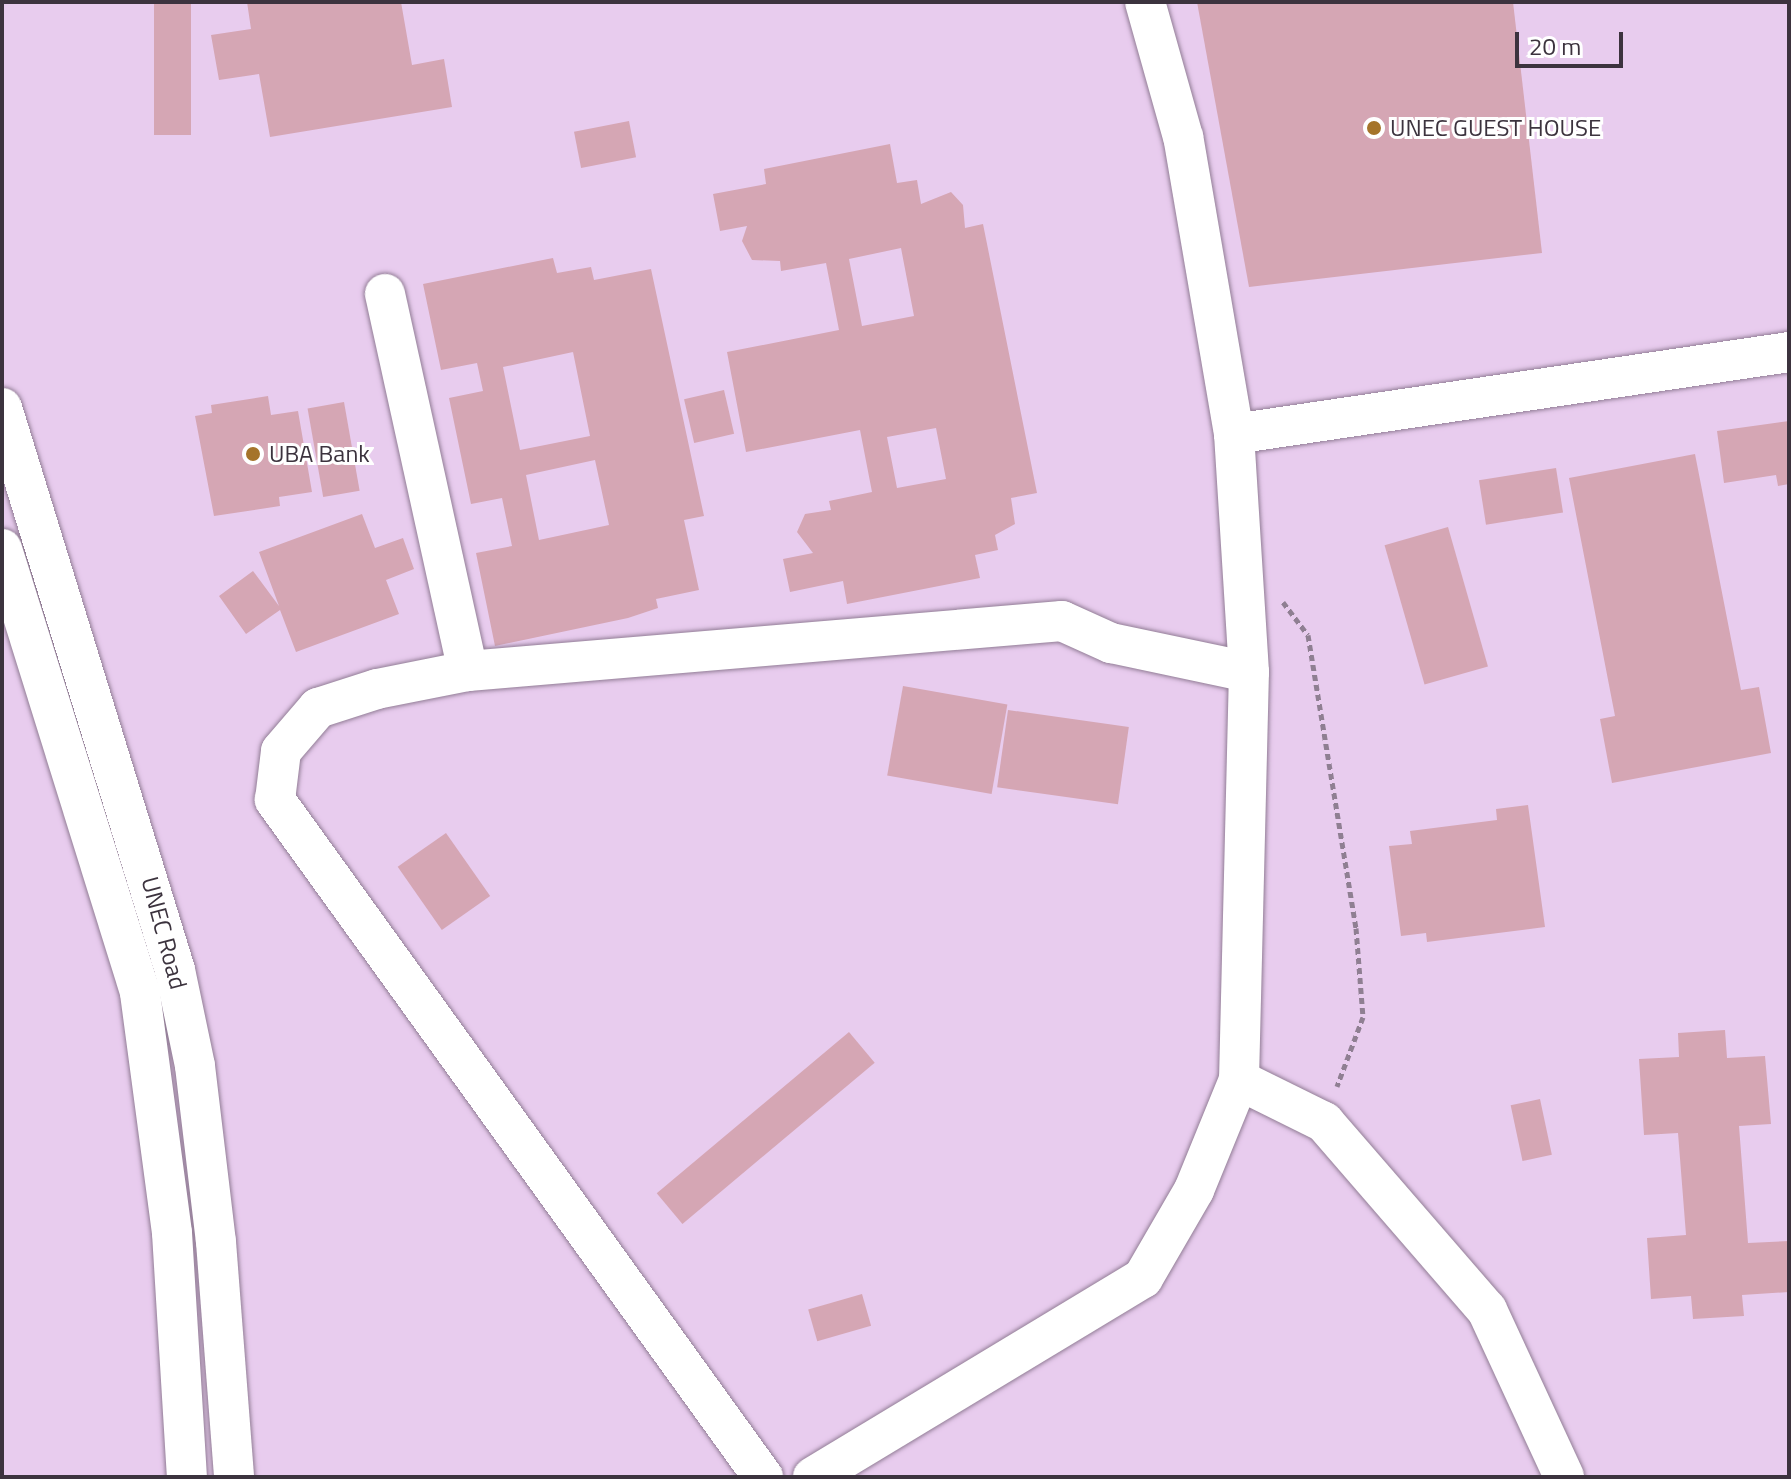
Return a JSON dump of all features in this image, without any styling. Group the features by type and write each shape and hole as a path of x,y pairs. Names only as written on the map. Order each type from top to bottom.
{"street":[{"path":"813,1477 1143,1278 1194,1190 1239,1080 1249,672 1234,434 1183,137 1145,2"},
{"path":"385,294 468,671"},
{"path":"1234,434 1789,352"},
{"name":"UNEC Road","path":"2,408 175,970 195,1066 218,1253 234,1477"},
{"name":"UNEC Road","path":"2,549 140,993 171,1220 187,1477"},
{"path":"763,1477 275,800 281,751 318,708 377,689 468,671 1062,621 1111,643 1249,672"},
{"path":"1239,1080 1324,1122 1487,1310 1564,1477"}],"path":[{"path":"1273,590 1308,635 1356,928 1363,1017 1324,1122"}],"shaded area":[{"path":"2,2 1789,2 1789,1477 2,1477"}],"building":[{"path":"154,2 191,2 191,135 154,135"},
{"path":"247,2 401,2 412,65 444,59 452,107 270,137 259,74 219,80 211,35 251,29"},
{"name":"UNEC GUEST HOUSE","path":"1197,2 1513,2 1542,253 1249,287"},
{"path":"629,121 636,157 581,168 574,132"},
{"path":"890,144 897,183 917,180 921,204 951,192 963,205 965,228 983,224 1037,493 1011,498 1015,524 995,535 998,550 975,555 980,578 847,604 843,581 790,592 783,559 813,553 797,532 805,514 831,510 829,501 872,492 860,430 746,452 727,352 839,330 826,263 781,271 780,261 752,260 742,241 747,226 720,231 713,194 766,184 764,169","holes":["901,248 914,316 862,326 849,259","936,428 946,479 897,488 887,437"]},
{"path":"553,258 557,273 591,267 594,280 651,269 704,516 684,520 699,590 656,599 658,608 628,618 495,646 476,553 512,546 502,498 471,504 449,398 483,391 477,363 441,370 423,284","holes":["573,352 590,436 520,450 503,367","595,460 609,525 539,540 526,475"]},
{"path":"724,390 734,434 694,443 684,399"},
{"name":"UBA Bank","path":"268,396 271,415 298,411 312,492 279,497 280,506 214,516 195,416 212,413 211,405"},
{"path":"344,402 360,491 323,497 308,408"},
{"path":"1789,421 1789,484 1778,486 1776,475 1724,483 1717,431"},
{"path":"1695,454 1741,690 1759,687 1771,753 1612,783 1600,719 1615,716 1569,478"},
{"path":"1556,468 1563,512 1486,525 1479,480"},
{"path":"362,514 375,548 403,538 414,569 386,580 399,614 296,652 280,610 246,634 219,596 253,571 279,606 259,552"},
{"path":"1448,527 1488,666 1425,685 1385,545"},
{"path":"903,686 1007,704 992,794 887,776"},
{"path":"1008,710 1129,727 1118,804 997,787"},
{"path":"1528,805 1545,927 1427,942 1426,933 1401,936 1389,846 1412,844 1410,831 1497,820 1496,809"},
{"path":"446,833 490,896 442,930 398,867"},
{"path":"1725,1030 1727,1058 1765,1056 1771,1124 1739,1126 1748,1243 1789,1241 1789,1292 1742,1295 1744,1316 1693,1319 1691,1296 1651,1299 1647,1238 1686,1235 1678,1133 1644,1135 1639,1059 1679,1057 1678,1033"},
{"path":"849,1032 875,1063 682,1224 657,1193"},
{"path":"1540,1099 1552,1155 1523,1161 1511,1105"},
{"path":"862,1294 871,1326 817,1341 808,1309"}],"place":[{"name":"UNEC GUEST HOUSE","path":"1374,128"},
{"name":"UBA Bank","path":"253,454"}]}
